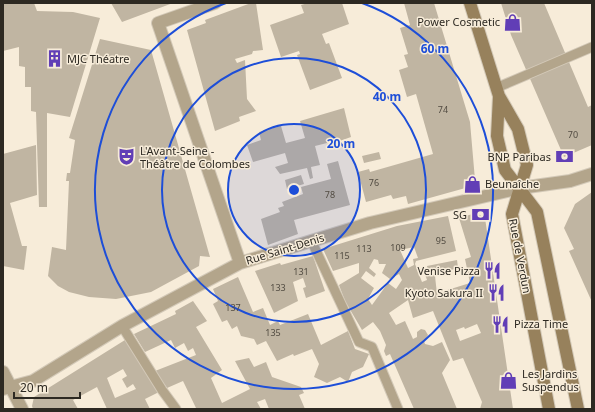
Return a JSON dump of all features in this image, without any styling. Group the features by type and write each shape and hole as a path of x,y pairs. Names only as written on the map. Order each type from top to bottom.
{"main road":[{"path":"470,3 498,92 497,136 505,170 537,212 540,223 578,409"},
{"name":"Rue de Verdun","path":"498,92 518,129 527,165 512,214 549,409"}],"street":[{"path":"215,3 158,23 240,263"},
{"name":"Rue Saint-Denis","path":"6,389 33,381 122,326 240,263 370,223 520,188 570,181 592,174"},
{"path":"3,372 6,389 22,409"}],"lane":[{"path":"498,92 592,47"},
{"path":"311,240 359,342 372,347 398,409"},
{"path":"122,326 162,390 176,409"}],"building":[{"name":"MJC Théatre","path":"3,3 34,3 37,11 73,12 100,18 70,117 47,113 47,207 39,207 36,112 31,111 31,87 25,87 25,67 19,66 19,47 3,51"},
{"path":"111,3 173,3 122,22"},
{"path":"251,3 256,3 263,50 253,51 252,54 235,59 237,63 245,60 247,99 256,111 239,117 240,121 215,131 187,30 206,23 205,20"},
{"path":"308,3 342,3 349,24 322,34 326,44 329,43 342,78 310,90 297,55 300,54 299,51 281,57 270,25 304,13 301,5"},
{"path":"404,3 434,3 470,122 475,180 469,187 408,204 406,196 393,199 391,195 366,202 358,172 369,169 370,172 433,154 416,94 407,97 399,70 408,67 404,55 408,54 400,28 410,25"},
{"path":"501,3 544,3 588,107 592,105 592,145 564,157 511,35"},
{"name":"L'Avant-Seine - Théâtre de Colombes","path":"100,39 151,50 210,257 200,256 199,266 151,292 116,299 89,297 69,292 58,286 48,276 52,247 66,250 69,181 66,181 67,173 70,173 75,140 69,138"},
{"path":"344,108 351,137 334,143 331,142 315,146 320,165 311,167 313,178 310,179 307,168 280,174 275,167 288,163 285,153 253,162 247,145 261,140 259,132 281,126 286,143 305,138 300,121"},
{"path":"36,145 37,195 10,203 22,246 27,246 24,270 3,266 3,154"},
{"path":"379,152 381,159 364,163 362,156"},
{"path":"338,161 350,205 294,220 298,234 268,245 261,219 280,212 278,208 284,206 282,202 303,194 301,187 331,179 327,164"},
{"path":"301,175 304,184 287,189 285,180"},
{"path":"592,192 592,302 569,251 574,249 564,228 575,204"},
{"path":"476,213 485,218 513,409 480,409 482,402 463,358 453,361 433,311 413,318 408,300 389,313 396,325 405,321 413,339 417,337 417,332 421,329 425,330 428,335 424,341 425,344 433,346 442,342 450,360 442,373 457,409 414,409 390,354 386,356 384,351 386,345 380,331 373,322 362,330 345,301 339,285 359,273 359,263 333,271 323,249 397,226 448,216 456,251 416,261 415,264 422,282 427,280 425,274 428,272 427,266 457,260 458,268 451,270 451,273 435,276 437,294 470,283 465,259 471,257 459,218","holes":["414,247 418,258 413,259 414,265 408,268 400,250","374,259 378,260 379,264 386,264 382,273 390,279 399,274 402,280 396,289 388,283 372,305 368,299 374,288 361,278 366,271 374,277 376,274 369,268","477,324 481,333 460,341 456,330 464,327 465,329"]},
{"path":"313,256 325,291 306,298 303,288 306,287 303,278 293,282 298,301 274,313 255,271 280,263 281,265"},
{"path":"238,277 253,312 263,308 270,325 278,321 280,325 308,314 321,345 348,331 355,349 369,354 363,367 352,372 348,382 340,377 327,383 314,377 319,364 312,349 294,356 293,354 277,361 266,341 257,345 254,339 241,336 237,326 232,329 227,320 222,322 213,304 218,301 213,289"},
{"path":"193,301 207,321 196,327 222,370 211,378 222,403 250,389 235,361 249,358 254,367 266,362 272,377 301,387 304,393 299,395 305,409 269,409 265,399 257,402 261,409 193,409 196,408 183,381 167,388 155,371 196,355 193,348 188,351 184,343 175,348 171,340 145,352 134,334 176,314 175,311"},
{"path":"125,340 159,392 145,399 150,409 107,409 97,387 73,400 78,409 33,409 32,406 34,397","holes":["123,369 127,376 122,379 127,388 133,384 136,389 115,398 107,378"]}],"place":[{"name":"Power Cosmetic","path":"513,22"},
{"name":"MJC Théatre","path":"54,59"},
{"name":"L'Avant-Seine - Théâtre de Colombes","path":"127,157"},
{"name":"BNP Paribas","path":"564,157"},
{"name":"Beunaîche","path":"472,184"},
{"name":"SG","path":"480,215"},
{"name":"Venise Pizza","path":"493,271"},
{"name":"Kyoto Sakura II","path":"496,293"},
{"name":"Pizza Time","path":"501,324"},
{"name":"Les Jardins Suspendus","path":"509,380"}]}
